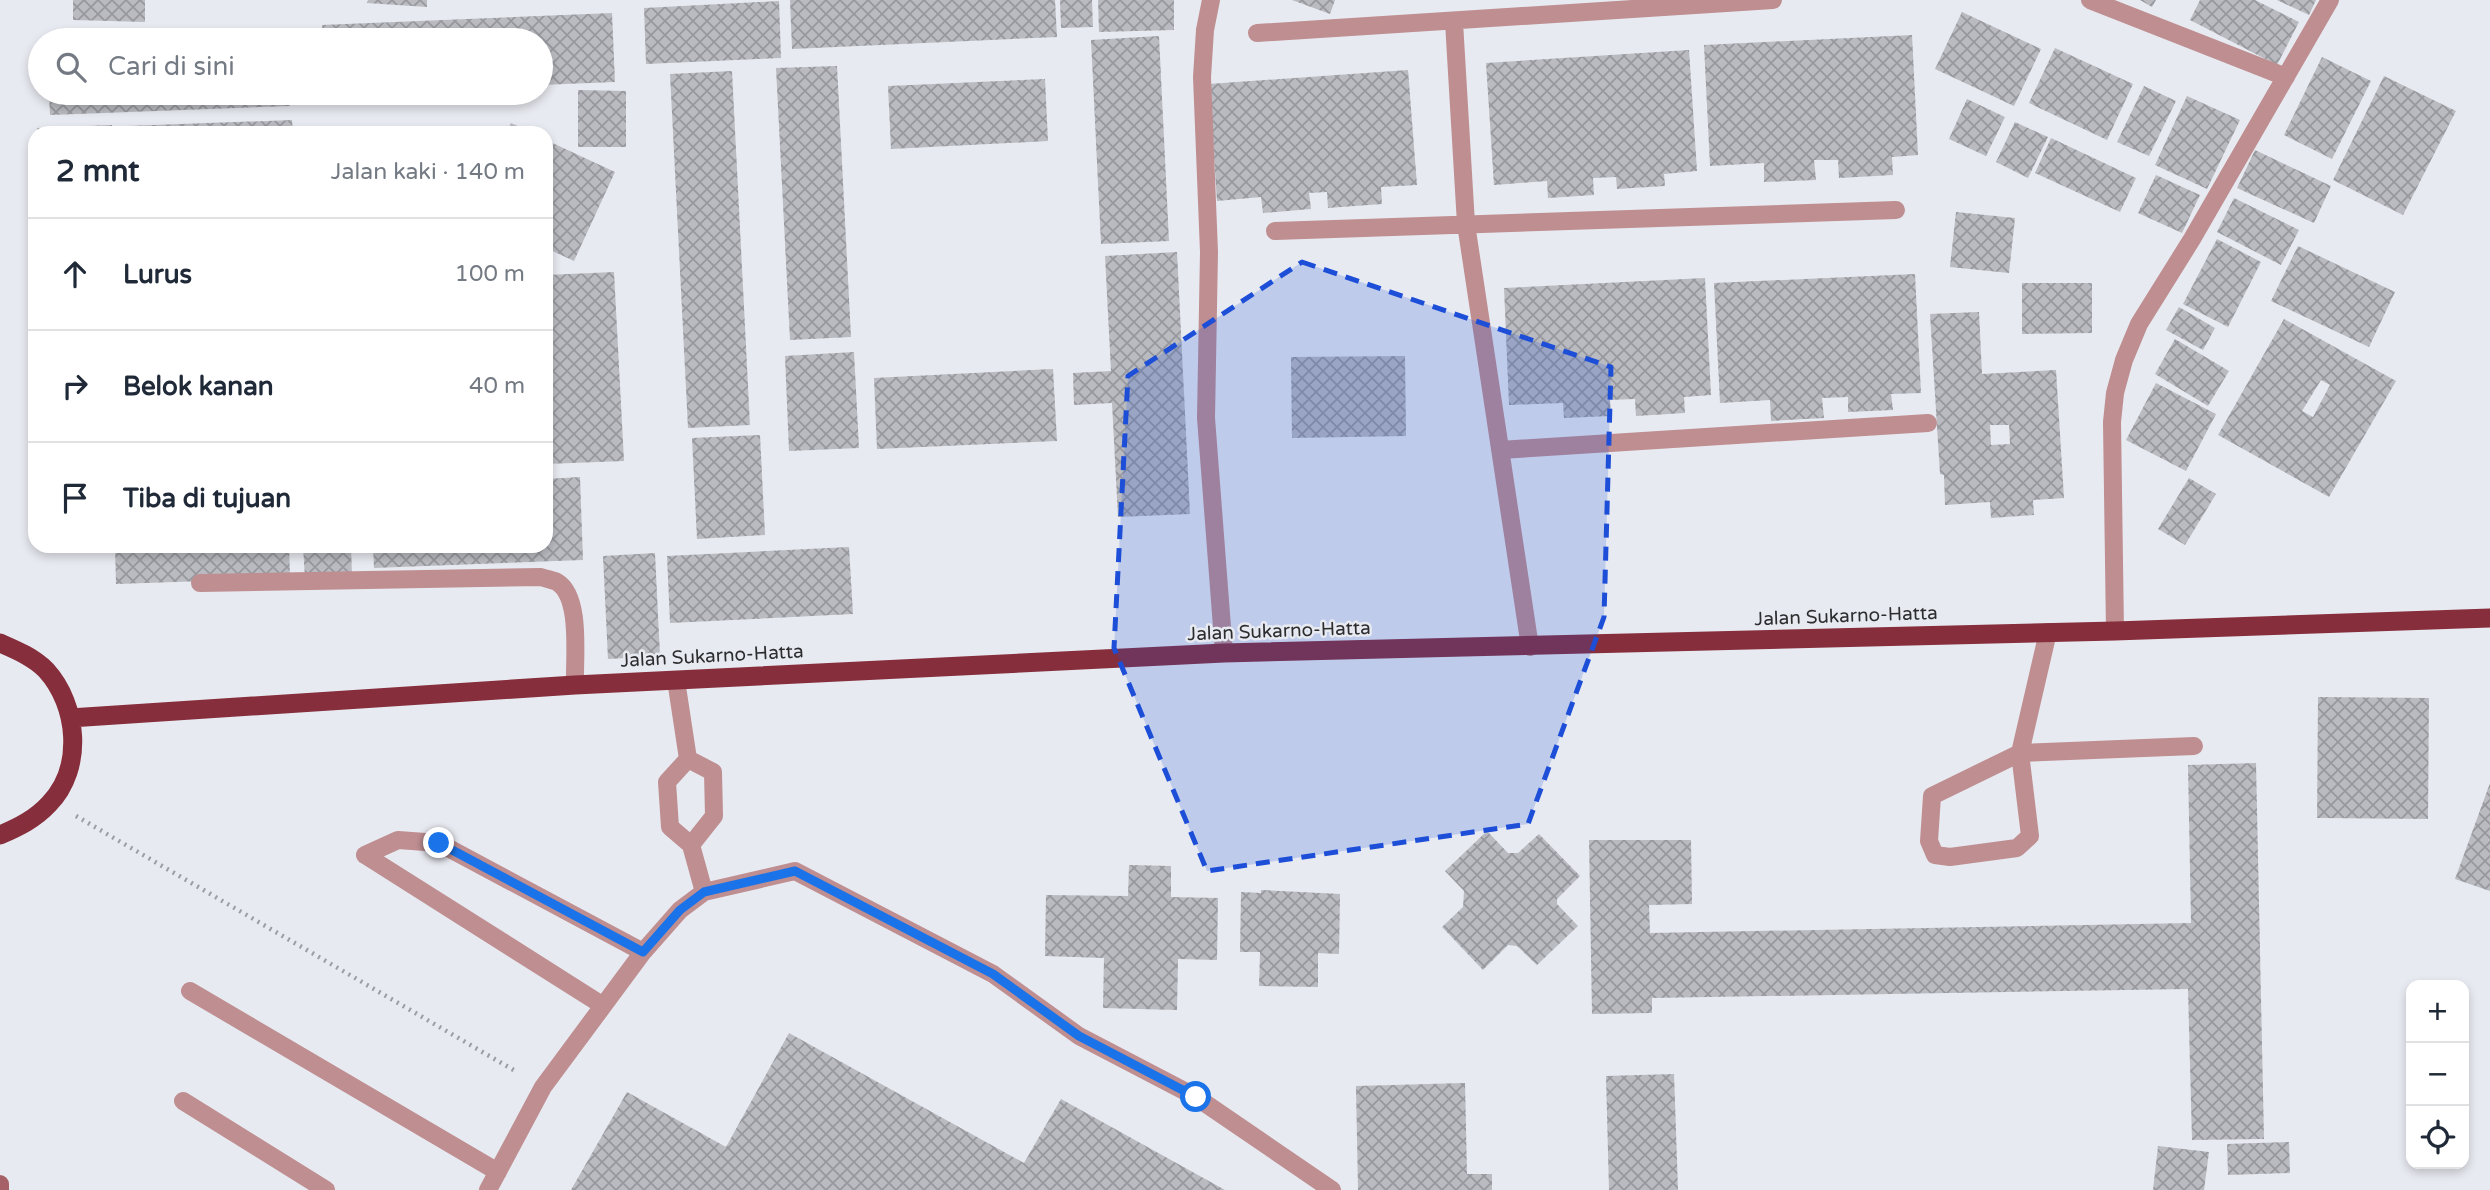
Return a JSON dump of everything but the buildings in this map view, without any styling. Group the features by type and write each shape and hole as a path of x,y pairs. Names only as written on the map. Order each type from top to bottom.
{"highway":[{"name":"Jalan Sukarno-Hatta","path":"70,718 575,685 1224,653 2115,631 2490,618"},
{"path":"0,643 23,653 45,670 61,692 70,718 73,740 71,762 63,783 51,802 28,823 0,835"}],"main road":[{"path":"0,1184 0,1190"}],"street":[{"path":"1212,0 1205,30 1202,77 1209,252 1206,418 1224,653"},
{"path":"1257,33 1773,0"},
{"path":"2090,0 2286,76"},
{"path":"2115,631 2112,422 2115,393 2124,360 2138,324 2192,239 2330,0"},
{"path":"1454,22 1466,224 1530,647"},
{"path":"1275,231 1896,210"},
{"path":"1500,450 1928,423"},
{"path":"200,583 541,577 558,582 568,594 574,612 575,685"},
{"path":"2048,632 2020,753 2030,836 2017,848 1950,857 1935,855 1929,841 1932,796 2020,753 2194,746"},
{"path":"676,680 688,759"},
{"path":"688,759 667,782 670,827 691,845 704,892"},
{"path":"688,759 713,772 714,816 691,845"},
{"path":"602,1005 365,855 398,840 439,843 643,952"},
{"path":"488,1190 543,1087 643,952 680,910 704,892 795,871 993,974 1079,1036 1196,1097 1332,1190"},
{"path":"190,991 498,1172"},
{"path":"183,1101 326,1190"}],"path":[{"path":"51,802 543,1087"}],"highlighted area":[{"path":"1302,262 1611,367 1604,617 1528,824 1207,871 1114,648 1128,376"}],"route":[{"path":"439,843 643,952 680,910 704,892 795,871 993,974 1079,1036 1196,1097"}]}
